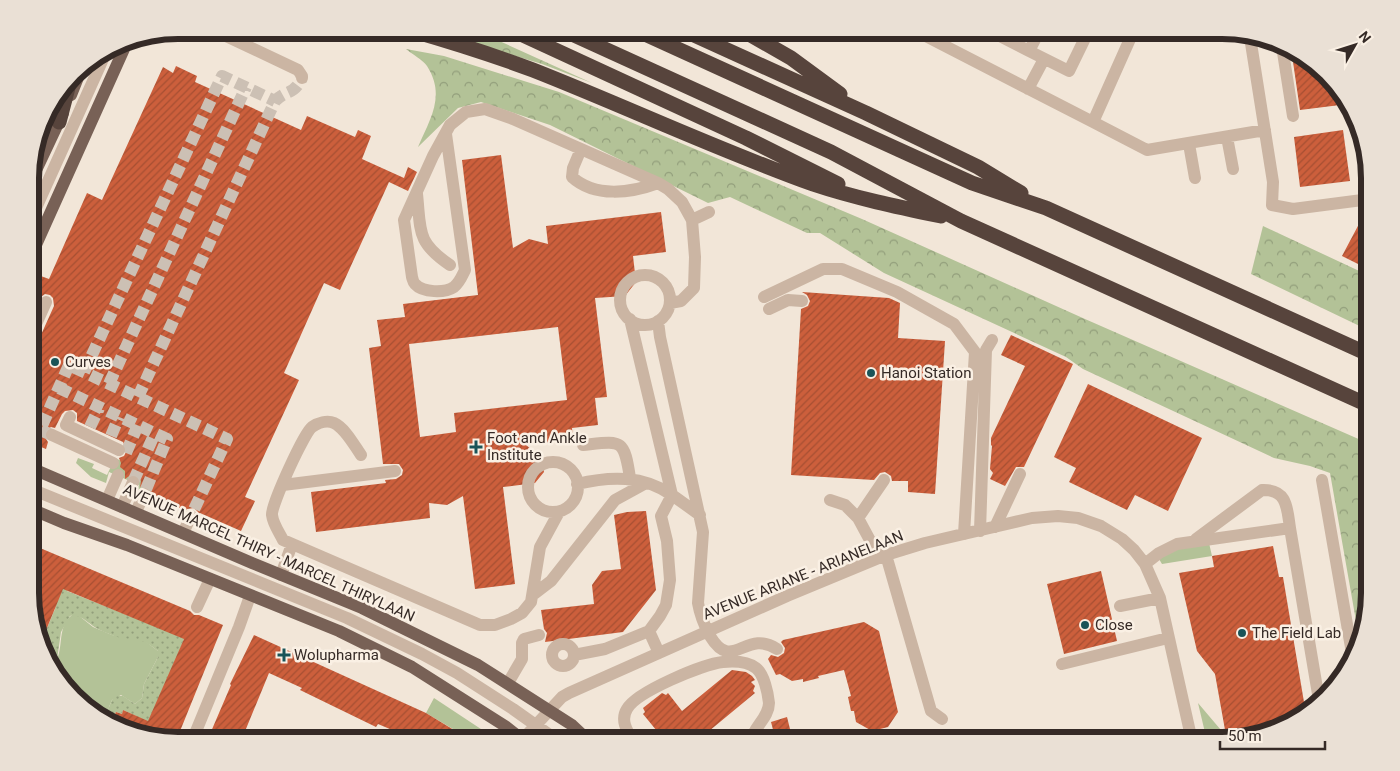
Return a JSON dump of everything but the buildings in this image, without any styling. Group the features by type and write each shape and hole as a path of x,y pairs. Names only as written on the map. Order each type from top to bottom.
{"highway":[{"path":"443,39 532,70 718,148 814,184 873,201 961,220"},
{"path":"532,39 746,138 873,201"},
{"path":"583,39 831,152 961,220 1361,402"},
{"path":"656,39 972,183 1046,208 1361,351"},
{"path":"703,39 866,113 978,167 1046,208"},
{"path":"757,39 790,58 866,113"},
{"path":"59,122 66,94"}],"main road":[{"path":"39,238 124,49"},
{"path":"40,163 75,84"},
{"name":"AVENUE MARCEL THIRY - MARCEL THIRYLAAN","path":"39,471 362,608 478,664 550,710 579,732"},
{"path":"39,514 127,545 339,631 412,667 512,732"}],"street":[{"path":"232,39 298,70 302,78"},
{"path":"931,39 1147,150 1265,130"},
{"path":"1006,39 1069,71 1085,39"},
{"path":"1029,51 1035,39"},
{"path":"1093,122 1130,39"},
{"path":"1251,42 1273,182 1272,205 1293,209 1361,200"},
{"path":"1283,53 1293,116"},
{"path":"1028,89 1044,59"},
{"path":"39,201 102,61"},
{"path":"446,134 465,270 460,282 452,288 440,291 426,290 416,285 412,277 404,220 433,156 450,126 466,112 485,109 513,119 658,183 668,188 682,202 692,220 695,258 694,288 681,301 670,304"},
{"path":"1227,137 1233,169"},
{"path":"1189,144 1195,178"},
{"path":"581,149 573,168 572,177 580,184 598,191 621,192 644,188 658,183"},
{"path":"417,191 422,237 435,255 450,265"},
{"path":"692,220 709,212"},
{"path":"802,301 788,300 766,303 824,269 842,269 897,292 954,324 975,352 964,534"},
{"path":"574,654 605,649 649,631 666,605 670,580 670,562 661,516 672,495 630,319 621,307 620,300 625,286 636,276 643,275 658,278 668,289 670,304 668,310 658,321 644,324 630,319"},
{"path":"39,317 46,302"},
{"path":"658,321 703,532 698,603 700,615 717,647 724,652 732,652 748,645 759,643 771,645 778,649"},
{"path":"980,531 986,350 992,340"},
{"path":"70,418 66,425 88,430 112,443"},
{"path":"362,455 340,426 332,422 322,422 310,428 301,442 276,498 272,514 283,540 480,625 495,625 511,619 522,613 531,602 534,594 540,547 559,512"},
{"path":"52,435 113,463"},
{"path":"583,445 611,442 619,445 625,450 630,478"},
{"path":"558,463 571,471 575,477 577,484 575,498 566,509 559,512 544,511 532,502 528,488 532,473 544,464 558,463"},
{"path":"283,485 395,471"},
{"path":"995,528 1020,474"},
{"path":"107,500 118,475"},
{"path":"577,484 598,479 630,478 661,488 700,515"},
{"path":"858,518 884,480"},
{"path":"1322,480 1351,646"},
{"path":"122,507 133,482"},
{"path":"534,594 551,581 615,500 646,483"},
{"path":"1194,541 1262,490 1277,492 1282,497 1286,504 1318,694"},
{"name":"AVENUE MARCEL THIRY - MARCEL THIRYLAAN","path":"39,492 347,618 457,673 546,732"},
{"path":"136,512 144,494"},
{"path":"830,500 845,505 858,518 882,556 931,711 942,719"},
{"path":"183,533 192,516"},
{"name":"AVENUE ARIANE - ARIANELAAN","path":"529,732 569,693 882,556 926,543 1032,518 1058,516 1078,518 1101,526 1122,539 1145,564 1160,598 1190,732"},
{"path":"1145,564 1159,553 1178,544 1290,528"},
{"path":"281,575 292,544"},
{"path":"197,607 210,579"},
{"path":"196,732 250,596"},
{"path":"1120,606 1160,598"},
{"path":"649,631 659,653"},
{"path":"508,683 522,658 522,643 524,639 539,635"},
{"path":"1062,664 1168,638"},
{"path":"628,732 624,715 634,701 662,684 683,675 709,665 731,662 748,664 756,668 762,676 768,697 768,711 754,732"}],"green space":[{"path":"460,39 495,39 592,83 542,64"},
{"path":"406,49 444,56 559,92 862,219 1361,440 1361,594 1357,627 1330,473 1310,466 1274,458 1083,369 1066,357 884,273 820,233 807,233 730,197 708,203 550,125 481,102 458,108 418,147 431,117 436,97 433,77 427,66"},
{"path":"1263,226 1361,272 1361,327 1251,274"},
{"path":"78,458 94,464 92,468 107,475 115,458 161,479 152,498 137,491 139,485 109,472 106,483 91,477 76,463"},
{"path":"1209,543 1212,556 1162,564 1159,559 1171,550"},
{"path":"60,585 68,588 67,591 142,621 186,634 149,726 134,720 136,716 123,710 122,714 116,712 114,717 107,713 112,700 116,696 123,696 135,704 142,698 144,684 158,657 158,651 145,642 114,636 96,628 78,616 70,616 61,632 56,661 45,634 55,609"},
{"path":"72,615 78,615 93,627 112,635 126,638 133,637 145,641 158,651 158,657 144,684 142,698 135,704 121,695 112,700 107,713 79,692 56,661 67,620"},
{"path":"434,698 485,732 458,732 426,713"},
{"path":"1198,703 1223,732 1205,732"}],"tunnel":[{"path":"84,372 222,76 275,101"},
{"path":"138,397 275,101 296,88 302,78"},
{"path":"109,384 246,87"},
{"path":"52,435 40,430 69,365 227,439 191,516"},
{"path":"59,388 167,439 144,494"},
{"path":"90,427 99,408"},
{"path":"111,436 119,417"},
{"path":"126,453 138,425"},
{"path":"133,482 155,433"}],"place":[{"name":"Curves","path":"55,362"},
{"name":"Hanoi Station","path":"871,373"},
{"name":"Foot and Ankle Institute","path":"476,447"},
{"name":"Close","path":"1085,625"},
{"name":"The Field Lab","path":"1242,633"},
{"name":"Wolupharma","path":"284,655"}]}
